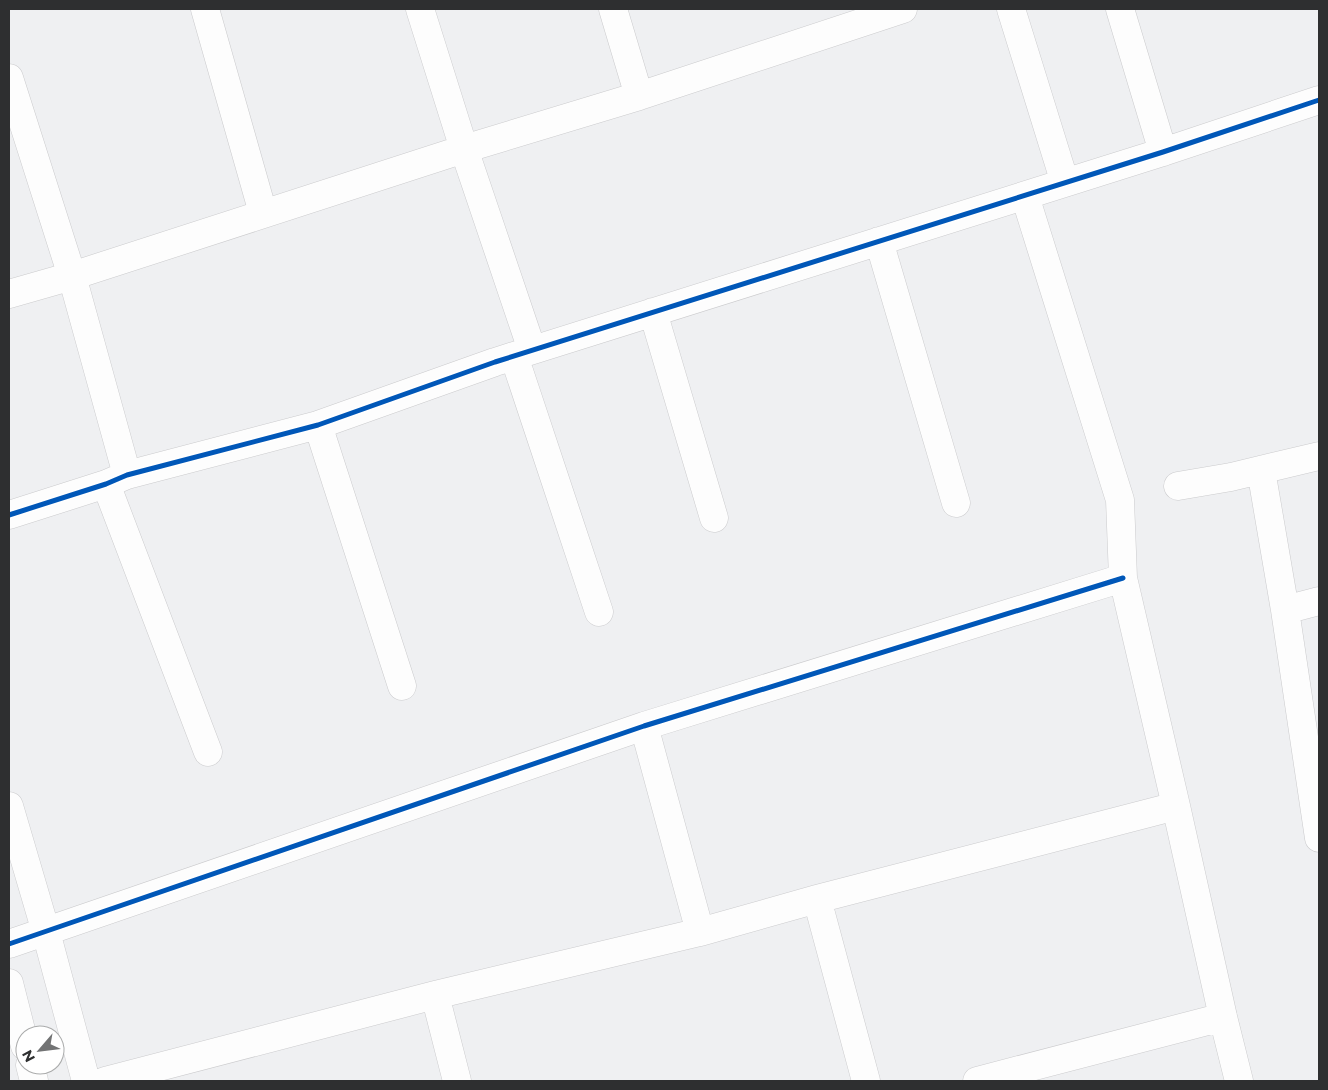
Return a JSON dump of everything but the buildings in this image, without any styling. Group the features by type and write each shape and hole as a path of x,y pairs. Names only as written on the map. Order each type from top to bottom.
{"street":[{"path":"205,9 263,214"},
{"path":"420,9 464,150 599,612"},
{"path":"613,9 639,96"},
{"path":"9,294 72,276 639,96 835,20 903,9"},
{"path":"1011,9 1065,183"},
{"path":"1120,9 1163,152"},
{"path":"9,78 72,276 116,480 208,752"},
{"path":"9,514 116,480 318,425 523,353 1025,196 1319,100"},
{"path":"1025,196 1120,500 1123,578 1239,1081"},
{"path":"879,241 956,503"},
{"path":"653,312 714,518"},
{"path":"318,425 402,686"},
{"path":"1178,486 1261,470 1319,456"},
{"path":"1261,470 1285,610 1313,751 1319,838"},
{"path":"9,944 644,726 1123,578"},
{"path":"1285,610 1319,601"},
{"path":"644,726 700,932"},
{"path":"9,806 46,932 86,1081"},
{"path":"105,1081 434,995 700,932 817,899 1176,806"},
{"path":"817,899 866,1081"},
{"path":"9,983 20,1025"},
{"path":"434,995 457,1081"},
{"path":"984,1080 1223,1017"}],"cycle path":[{"path":"9,515 106,484 127,475 318,425 495,362 1163,152 1319,100"},
{"path":"9,944 644,726 1123,578"}]}
